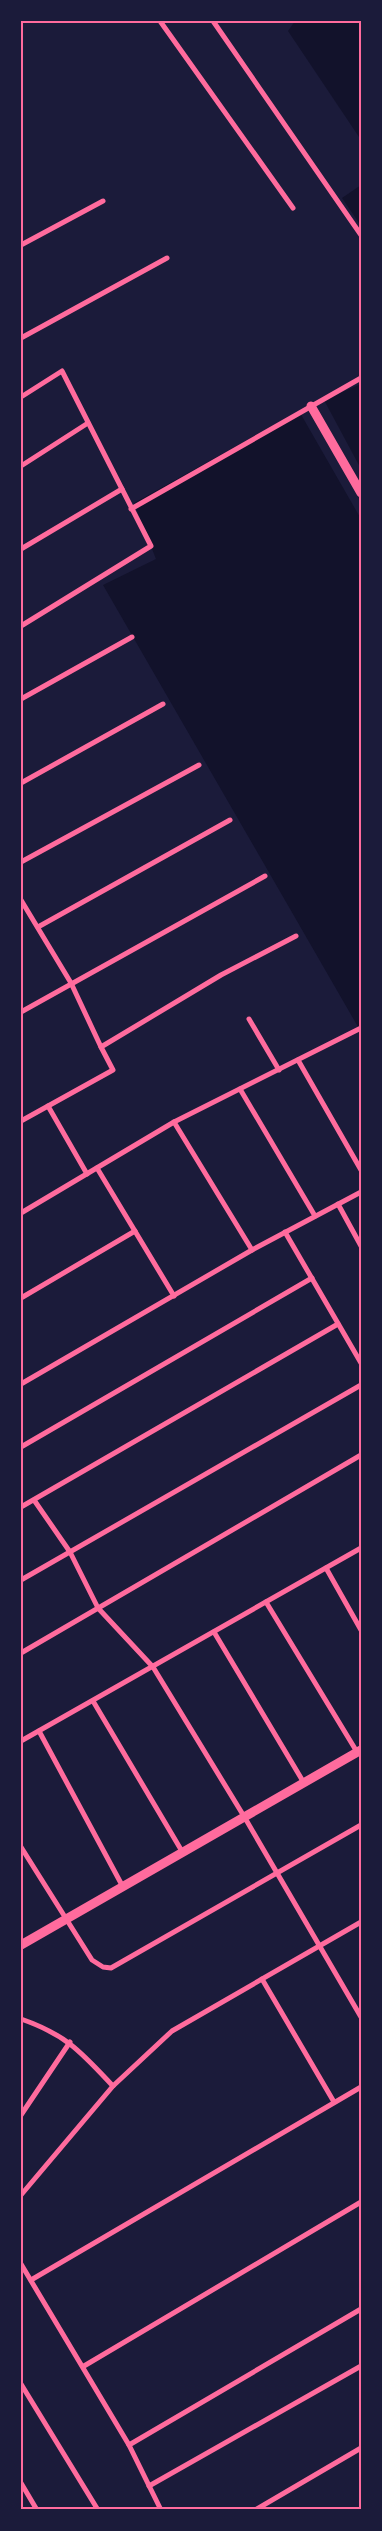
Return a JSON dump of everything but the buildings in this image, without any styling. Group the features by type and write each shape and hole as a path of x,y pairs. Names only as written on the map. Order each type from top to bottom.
{"street":[{"path":"160,21 292,208"},
{"path":"213,21 361,235"},
{"path":"21,244 103,202"},
{"path":"21,338 167,258"},
{"path":"21,397 62,371 151,546 21,626"},
{"path":"132,509 361,378"},
{"path":"311,406 361,493"},
{"path":"21,466 88,423"},
{"path":"21,549 122,489"},
{"path":"21,699 132,637"},
{"path":"21,783 163,704"},
{"path":"21,862 199,765"},
{"path":"38,927 230,820"},
{"path":"21,1012 265,876"},
{"path":"21,900 71,983 113,1070 21,1121"},
{"path":"101,1047 221,975 296,936"},
{"path":"249,1019 278,1070"},
{"path":"21,1213 174,1122 361,1028"},
{"path":"298,1060 361,1170"},
{"path":"240,1089 316,1216"},
{"path":"48,1106 87,1174"},
{"path":"174,1122 252,1250"},
{"path":"97,1168 174,1296"},
{"path":"21,1384 252,1250 361,1192"},
{"path":"338,1204 361,1246"},
{"path":"21,1298 135,1231"},
{"path":"285,1232 361,1363"},
{"path":"21,1447 312,1278"},
{"path":"21,1507 338,1324"},
{"path":"21,1580 361,1385"},
{"path":"21,1653 361,1455"},
{"path":"34,1500 70,1552 98,1608 152,1667 245,1818 361,2018"},
{"path":"21,1742 361,1548"},
{"path":"326,1568 361,1630"},
{"path":"21,1945 184,1854 359,1751 266,1602"},
{"path":"214,1632 304,1783"},
{"path":"93,1701 184,1854"},
{"path":"39,1731 123,1888"},
{"path":"21,1847 92,1960 103,1967 111,1968 361,1825"},
{"path":"21,2195 113,2086 172,2031 361,1922"},
{"path":"262,1979 334,2102"},
{"path":"21,2020 49,2030 70,2042 113,2086"},
{"path":"21,2115 70,2042"},
{"path":"31,2280 361,2087"},
{"path":"84,2366 361,2202"},
{"path":"22,2265 84,2366 129,2445 161,2510"},
{"path":"129,2445 361,2309"},
{"path":"149,2486 361,2366"},
{"path":"21,2384 98,2510"},
{"path":"255,2510 361,2448"},
{"path":"21,2483 37,2510"}],"shaded area":[{"path":"295,21 361,21 361,140 288,31"},
{"path":"361,185 361,226 342,198"},
{"path":"361,384 361,469 324,400"},
{"path":"299,411 361,519 361,1032 103,585 156,559 134,503"}]}
